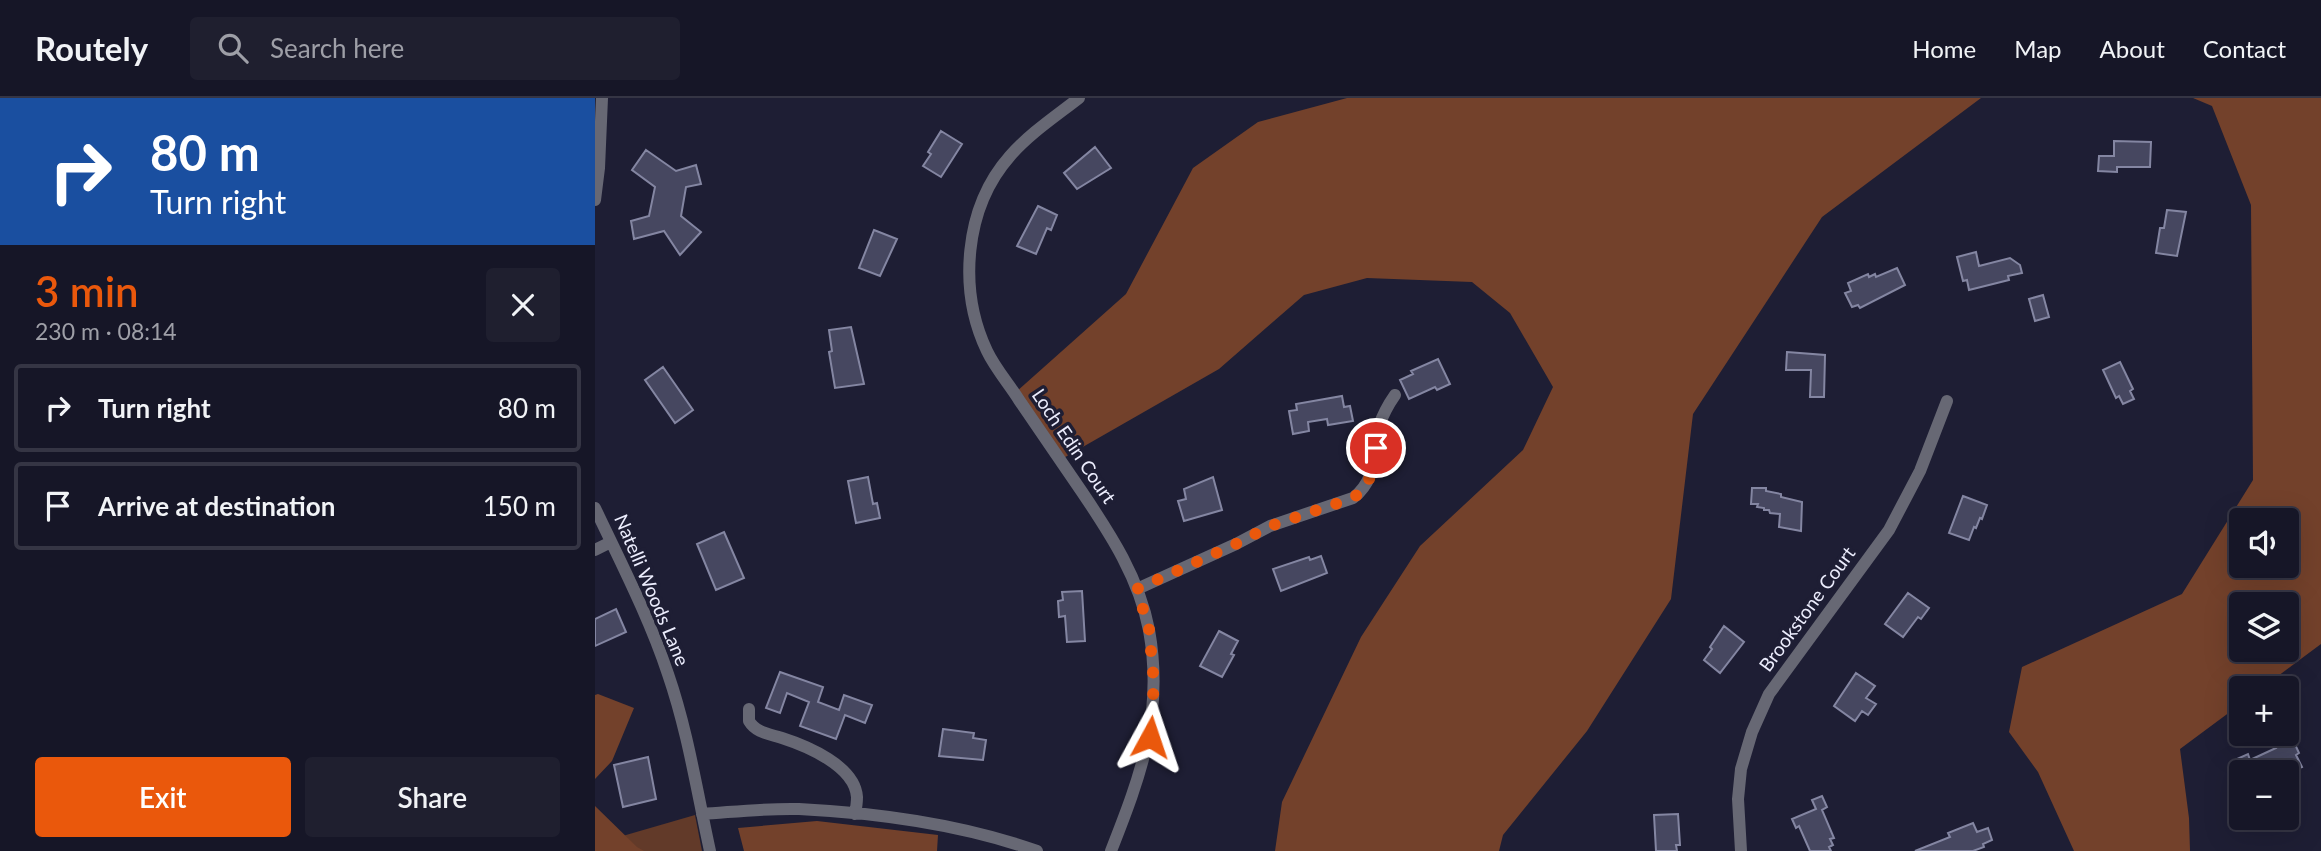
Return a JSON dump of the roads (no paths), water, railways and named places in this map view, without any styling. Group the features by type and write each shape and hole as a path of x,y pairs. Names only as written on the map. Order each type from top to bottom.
{"street":[{"path":"595,201 602,98"},
{"name":"Loch Edin Court","path":"1079,98 1030,137 1009,158 981,202 971,240 969,278 971,304 987,352 1117,545 1137,589 1149,629 1154,683 1150,737 1139,780 1111,851"},
{"path":"1137,589 1270,526 1353,498 1370,479 1378,429 1384,412 1395,395"},
{"name":"Brookstone Court","path":"1741,851 1738,799 1741,769 1752,732 1769,694 1889,530 1920,471 1948,401"},
{"name":"Natelli Woods Lane","path":"595,508 646,614 668,674 688,739 710,851"},
{"path":"595,550 611,542"},
{"path":"750,709 750,721 759,731 820,753 850,780 856,794 855,814"},
{"path":"702,814 796,809 900,817 1010,841 1037,851"}]}
